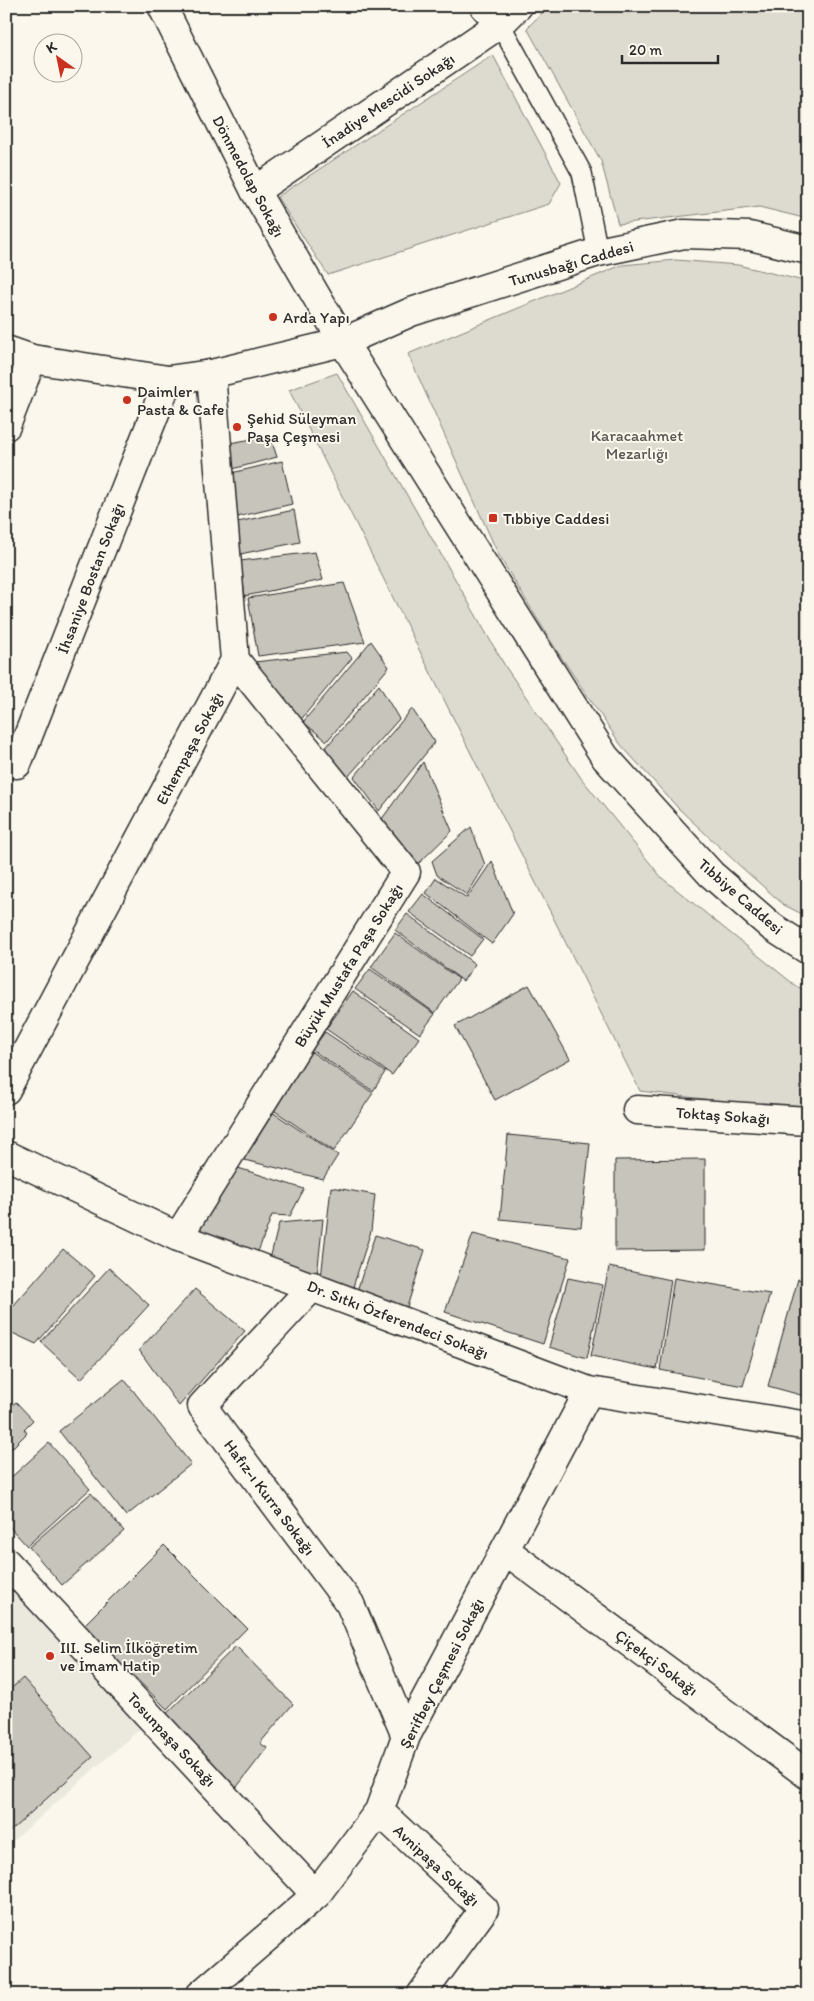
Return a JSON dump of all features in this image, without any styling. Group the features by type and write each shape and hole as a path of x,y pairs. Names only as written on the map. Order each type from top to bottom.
{"street":[{"name":"Dönmedolap Sokağı","path":"162,6 255,191 343,342"},
{"name":"İnadiye Mescidi Sokağı","path":"255,191 500,12"},
{"name":"Tunusbağı Caddesi","path":"6,350 32,359 168,380 211,374 343,342 411,312 598,252 684,234 750,236 808,250"},
{"name":"Tıbbiye Caddesi","path":"343,342 605,757 711,874 772,926 808,950"},
{"path":"6,426 32,359"},
{"path":"211,374 236,660"},
{"name":"İhsaniye Bostan Sokağı","path":"6,762 18,764 168,380"},
{"name":"Ethempaşa Sokağı","path":"6,1090 236,660"},
{"name":"Büyük Mustafa Paşa Sokağı","path":"178,1237 406,872 236,660"},
{"name":"Toktaş Sokağı","path":"637,1110 808,1121"},
{"name":"Dr. Sıtkı Özferendeci Sokağı","path":"6,1155 178,1237 589,1391 808,1426"},
{"name":"Hafız-ı Kurra Sokağı","path":"313,1286 202,1406 350,1604 406,1736"},
{"name":"Şerifbey Çeşmesi Sokağı","path":"200,1995 316,1895 379,1811 406,1736 589,1391"},
{"name":"Çiçekçi Sokağı","path":"505,1550 808,1775"},
{"name":"Tosunpaşa Sokağı","path":"6,1562 316,1895"},
{"name":"Avnipaşa Sokağı","path":"379,1811 484,1909 428,1992"}],"lane":[{"path":"500,12 582,173 598,252"}],"shaded area":[{"name":"III. Selim İlköğretim ve İmam Hatip","path":"6,1562 152,1718 6,1847"}],"green space":[{"path":"549,6 808,6 808,219 759,207 618,224 601,161 527,28"},
{"path":"493,55 561,183 549,204 328,275 277,197"},
{"name":"Karacaahmet Mezarlığı","path":"676,260 738,265 808,282 808,917 784,905 740,866 678,808 621,745 557,651 499,556 408,354 622,265"},
{"path":"337,373 505,666 581,778 662,878 796,986 808,992 808,1112 640,1091 289,390"}],"building":[{"path":"270,436 277,457 225,471 218,445"},
{"path":"282,461 292,504 233,518 223,475"},
{"path":"294,510 300,542 240,554 233,523"},
{"path":"315,552 323,580 245,596 240,561"},
{"path":"344,583 365,642 258,656 248,598"},
{"path":"371,641 389,667 327,741 303,722"},
{"path":"347,652 352,658 298,723 254,662"},
{"path":"379,685 399,719 346,779 322,752"},
{"path":"412,709 435,742 379,811 354,777"},
{"path":"423,762 452,831 418,864 379,823"},
{"path":"471,827 485,865 467,895 437,875 432,861"},
{"path":"492,861 513,914 492,944 426,893 436,878 467,898"},
{"path":"423,894 483,939 470,956 409,912"},
{"path":"407,914 475,964 463,981 395,930"},
{"path":"395,933 459,979 435,1013 371,967"},
{"path":"370,969 435,1014 420,1034 355,989"},
{"path":"529,985 570,1059 495,1100 455,1026"},
{"path":"353,991 419,1038 392,1075 326,1029"},
{"path":"325,1032 385,1072 373,1091 312,1050"},
{"path":"310,1051 373,1093 334,1151 272,1109"},
{"path":"272,1112 338,1155 323,1179 240,1159"},
{"path":"508,1135 590,1143 581,1227 500,1219"},
{"path":"705,1159 705,1250 615,1251 615,1160"},
{"path":"232,1166 304,1189 290,1216 272,1215 256,1257 187,1235"},
{"path":"331,1187 375,1195 371,1231 353,1287 321,1278"},
{"path":"323,1219 317,1276 269,1263 279,1223"},
{"path":"473,1234 570,1258 543,1344 445,1312"},
{"path":"375,1235 425,1250 406,1310 356,1294"},
{"path":"63,1249 95,1276 36,1344 6,1330 6,1314"},
{"path":"609,1267 671,1280 657,1369 591,1356"},
{"path":"109,1268 149,1305 81,1379 41,1342"},
{"path":"568,1278 603,1285 587,1358 549,1347"},
{"path":"674,1278 770,1294 743,1386 660,1370"},
{"path":"798,1279 808,1281 808,1397 768,1386"},
{"path":"195,1289 245,1331 179,1406 139,1350"},
{"path":"124,1379 191,1464 126,1516 59,1431"},
{"path":"6,1401 11,1406 16,1402 33,1420 24,1429 27,1433 6,1454"},
{"path":"49,1443 90,1489 27,1546 6,1523 6,1482"},
{"path":"91,1493 124,1531 62,1585 29,1547"},
{"path":"164,1545 247,1628 167,1709 83,1626"},
{"path":"236,1646 293,1704 260,1743 267,1748 233,1792 160,1720"},
{"path":"23,1678 93,1757 6,1835 6,1693"}],"place":[{"name":"Arda Yapı","path":"273,317"},
{"name":"Daimler Pasta & Cafe","path":"127,400"},
{"name":"Şehid Süleyman Paşa Çeşmesi","path":"237,427"},
{"name":"Tıbbiye Caddesi","path":"493,518"},
{"name":"III. Selim İlköğretim ve İmam Hatip","path":"50,1656"}]}
